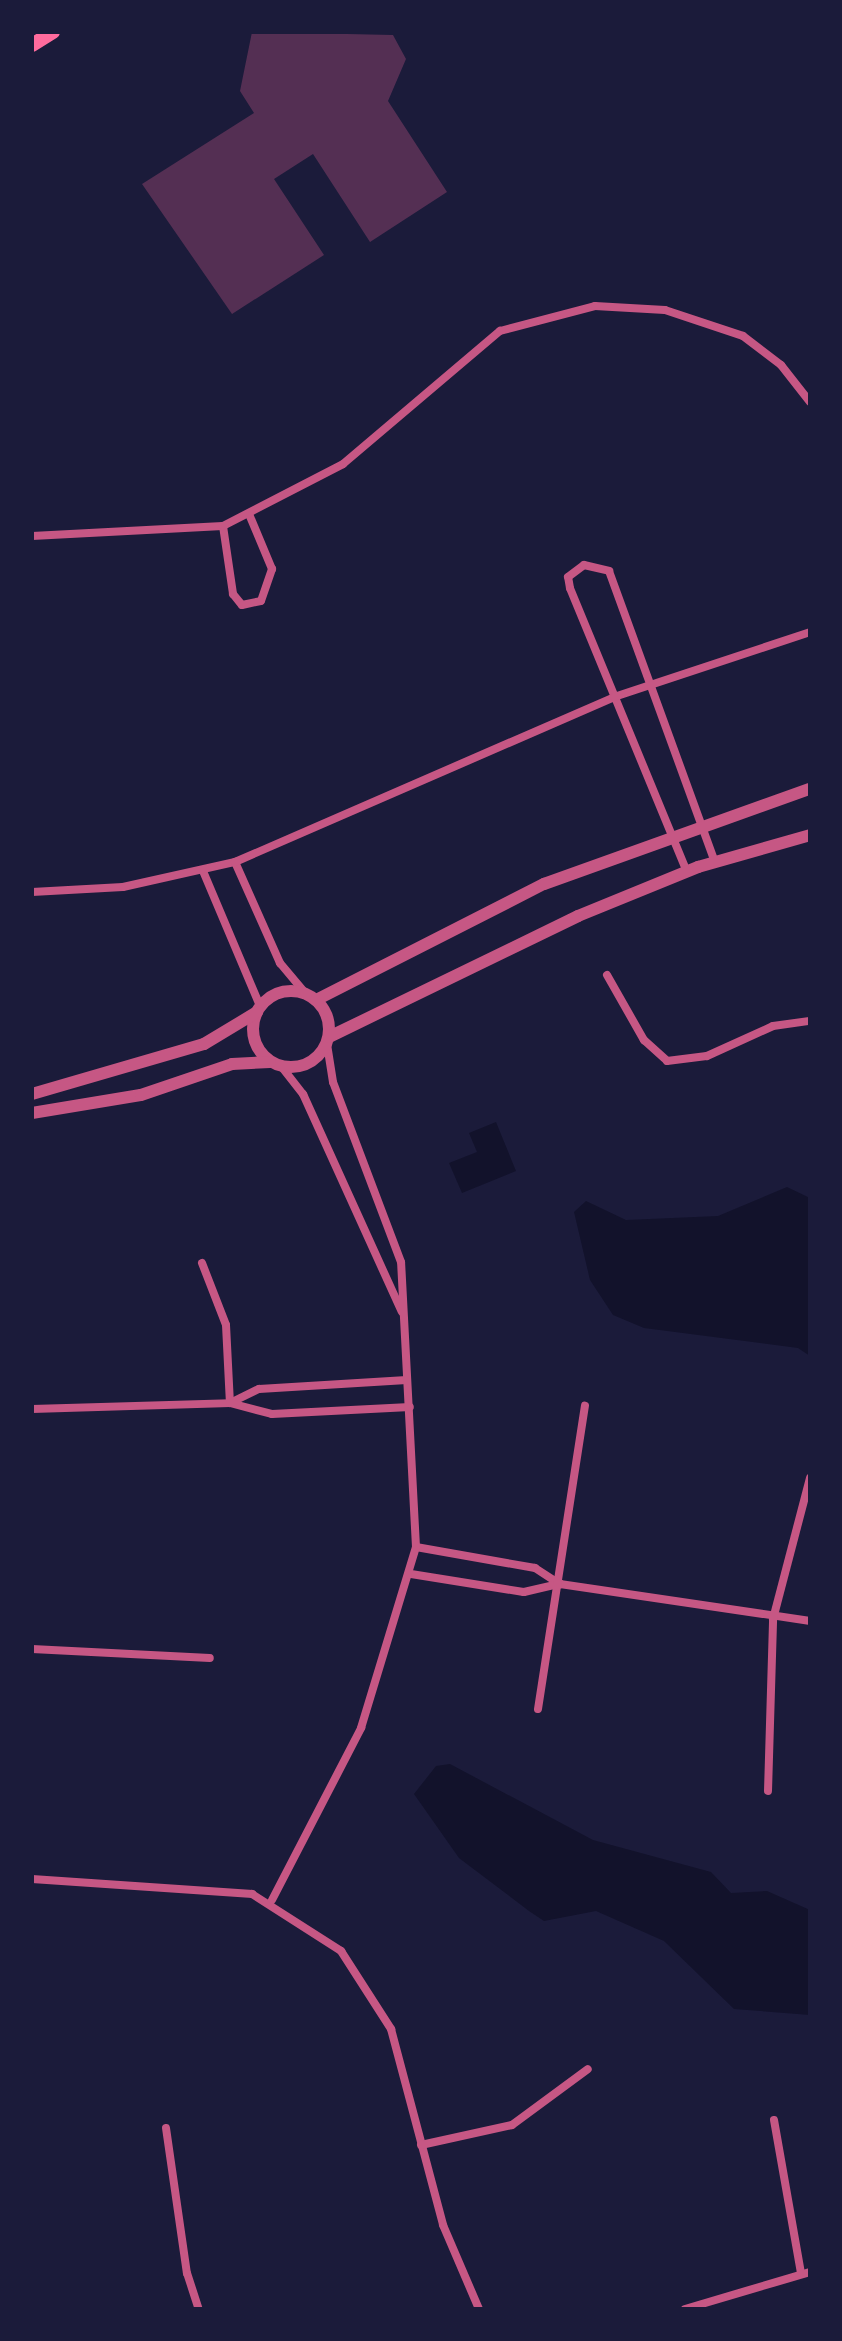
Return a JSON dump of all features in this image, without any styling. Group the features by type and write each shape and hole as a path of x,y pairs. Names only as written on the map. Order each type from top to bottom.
{"main road":[{"path":"32,45 53,32"}],"street":[{"path":"32,536 223,526 343,464 500,331 560,312 620,305 704,320 743,336 781,365 810,402"},
{"path":"223,526 233,594 242,605 261,601 272,569 249,514"},
{"path":"687,872 570,588 568,577 584,565 609,571 654,682 715,862"},
{"path":"32,892 123,887 235,862 614,697 810,632"},
{"path":"32,1094 204,1044 286,991 311,997 544,884 671,834 810,789"},
{"path":"32,1113 141,1095 232,1064 307,1064 328,1042 687,872 810,835"},
{"path":"235,862 280,963 311,997 328,1042 333,1082 391,1225 410,1407 416,1547 411,1574 361,1728 272,1900"},
{"path":"203,871 258,1009 254,1040 303,1094 376,1269 402,1313"},
{"path":"607,975 644,1040 667,1061 707,1056 773,1026 810,1021"},
{"path":"202,1263 226,1325 230,1403"},
{"path":"230,1403 259,1389 407,1380"},
{"path":"32,1409 230,1403 272,1414 410,1407"},
{"path":"538,1709 560,1584 585,1406"},
{"path":"768,1791 773,1619 810,1478"},
{"path":"416,1547 535,1568 560,1584"},
{"path":"411,1574 524,1592 560,1584 773,1619 810,1621"},
{"path":"32,1649 210,1658"},
{"path":"32,1879 215,1889 272,1900 341,1951 373,1992 443,2225 479,2309"},
{"path":"421,2145 512,2125 588,2069"},
{"path":"685,2309 806,2272 774,2120"},
{"path":"166,2128 187,2273 199,2309"}],"shaded area":[{"path":"496,1122 516,1171 462,1193 449,1163 477,1152 469,1133"},
{"path":"787,1187 810,1198 810,1356 798,1348 644,1328 613,1315 590,1280 574,1212 586,1201 626,1220 718,1216"},
{"path":"450,1764 593,1840 711,1872 731,1893 767,1891 810,1910 810,2015 734,2009 664,1941 596,1911 544,1921 529,1911 459,1858 414,1794 436,1766"}],"building":[{"path":"252,32 393,35 406,59 388,101 447,192 370,242 313,154 274,179 324,255 232,314 142,184 254,113 240,91"}]}
